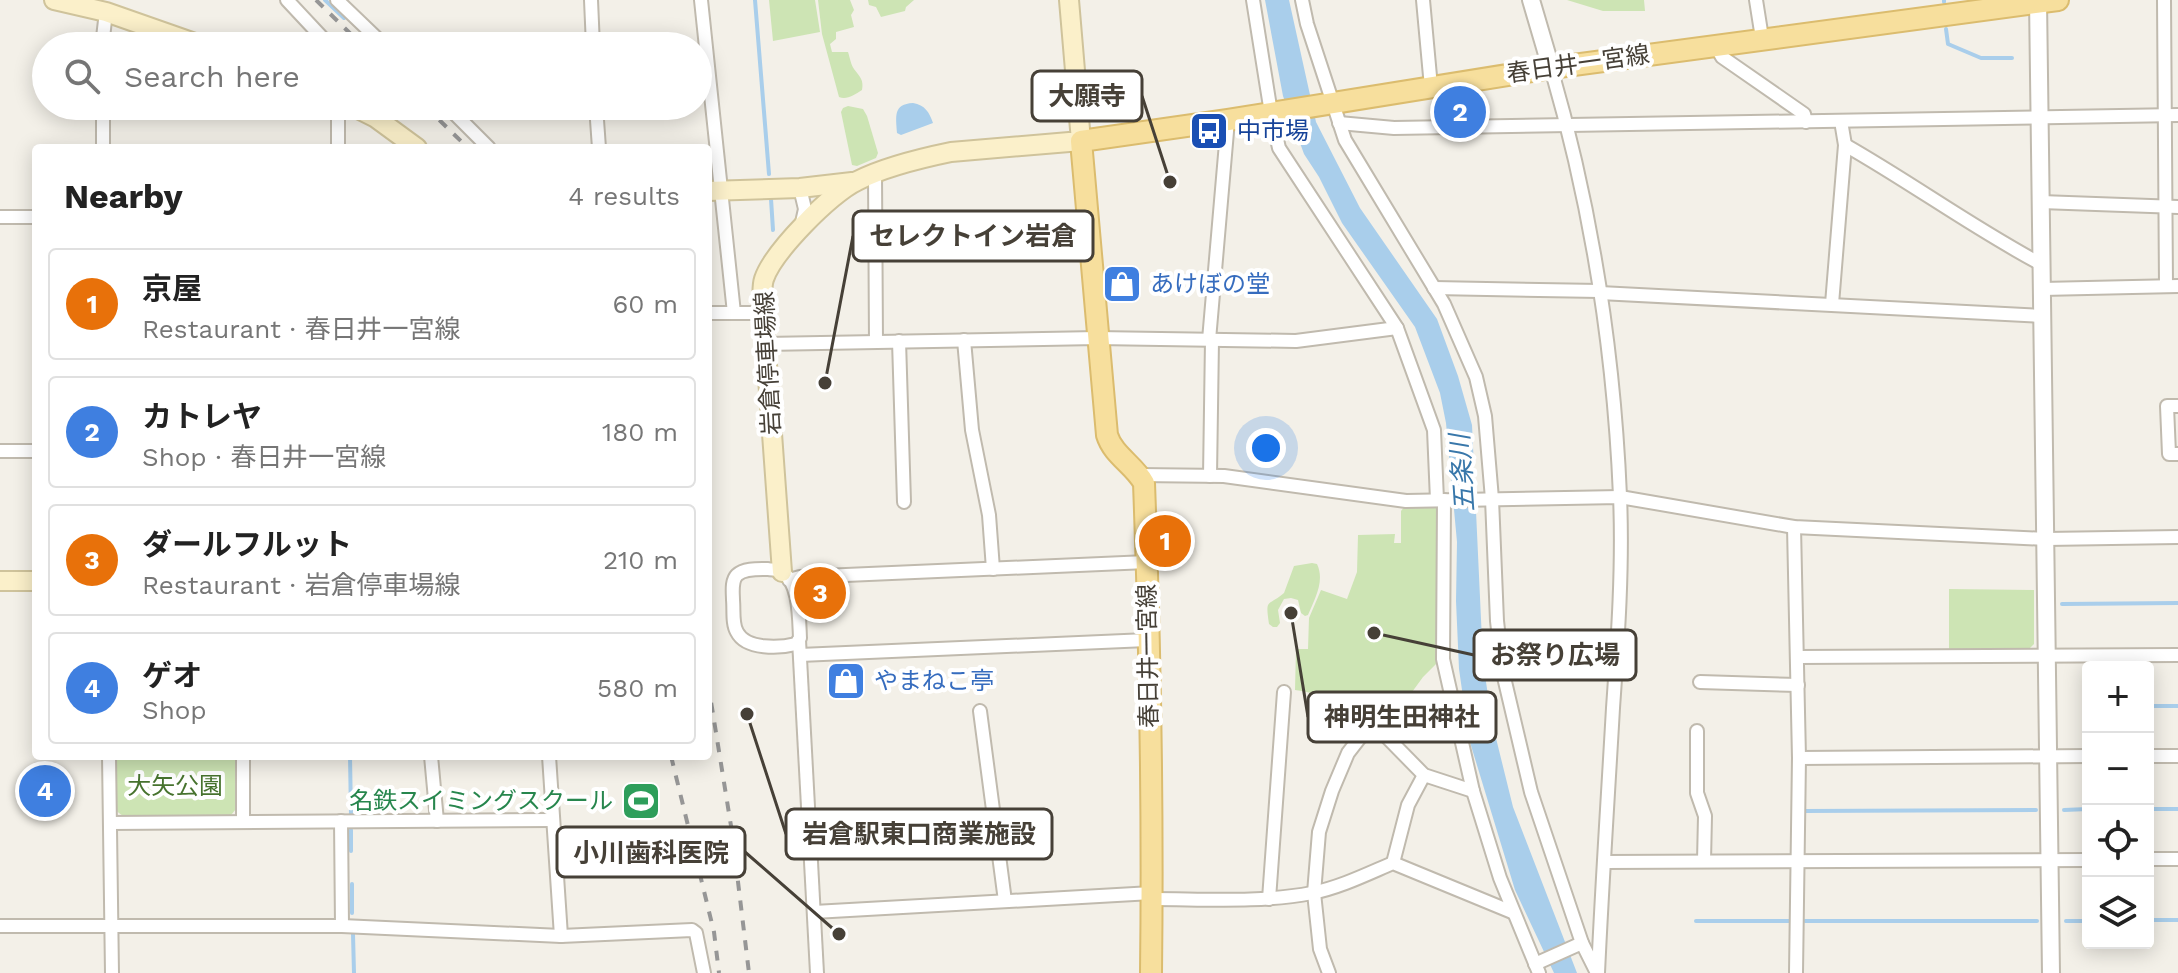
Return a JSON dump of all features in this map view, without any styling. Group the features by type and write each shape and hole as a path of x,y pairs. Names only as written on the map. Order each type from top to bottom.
{"main road":[{"path":"1069,0 1107,435 1109,443 1139,475"},
{"path":"63,1 163,32"},
{"name":"春日井一宮線","path":"1081,141 1551,68 2045,1"},
{"path":"379,120 412,144"},
{"name":"岩倉停車場線","path":"785,576 765,344 763,281 771,265 826,203 855,181 951,152 1081,141"},
{"path":"715,192 800,188 855,181"},
{"name":"春日井一宮線","path":"1139,475 1144,483 1147,562 1151,973"},
{"path":"0,581 32,581"}],"street":[{"path":"287,0 317,32"},
{"path":"337,0 370,32"},
{"path":"591,0 592,32"},
{"path":"701,0 703,32"},
{"path":"1253,0 1279,148 1397,328 1434,430 1440,500 1443,659 1473,791 1512,912 1537,969 1582,943"},
{"path":"1302,0 1345,140 1444,304 1476,377 1485,416 1503,673 1531,792 1582,943 1597,973"},
{"path":"1423,0 1431,87"},
{"path":"1531,0 1567,125 1600,292 1612,377 1620,497 1620,587 1597,973"},
{"path":"1756,0 1762,38"},
{"path":"2042,289 2172,286 2171,206 2164,115 2164,0"},
{"path":"2045,1 2041,264 2051,973"},
{"path":"104,32 106,12"},
{"path":"1715,45 1722,57 1804,114 1806,122"},
{"path":"1339,123 1394,128 2178,115"},
{"path":"103,120 103,144"},
{"path":"338,120 338,144"},
{"path":"461,120 485,144"},
{"path":"597,120 599,144"},
{"path":"710,120 712,144"},
{"path":"1210,476 1210,340 1228,120"},
{"path":"1832,304 1845,145 1841,121"},
{"path":"1845,145 1981,231 2041,264"},
{"path":"712,151 715,192 734,313"},
{"path":"875,174 876,342"},
{"path":"800,188 805,209 800,230"},
{"path":"2041,202 2171,206"},
{"path":"0,217 32,217"},
{"path":"1434,288 1600,292 2042,316"},
{"path":"712,313 764,313"},
{"path":"765,344 1097,338 1296,341 1397,328"},
{"path":"964,340 972,430 989,515 993,569"},
{"path":"899,341 904,502"},
{"path":"2178,406 2167,406 2169,454 2178,454"},
{"path":"0,451 32,451"},
{"path":"1139,475 1224,476 1398,501 1620,497 1794,527 2046,539 2178,537"},
{"path":"1794,527 1799,758 1796,973"},
{"path":"799,640 791,645 752,644 743,640 735,626 733,587 737,575 748,570 768,569 785,576 800,577 1147,562"},
{"path":"785,576 796,592 817,973"},
{"path":"800,655 1147,640"},
{"path":"1798,657 2178,655"},
{"path":"1700,682 1798,685"},
{"path":"1269,899 1284,692"},
{"path":"980,711 1005,901"},
{"path":"1329,973 1320,949 1314,893 1319,832 1348,753 1372,722 1424,775 1473,791"},
{"path":"1697,731 1697,793 1705,816 1704,861"},
{"path":"1799,758 2082,756"},
{"path":"2154,756 2178,756"},
{"path":"109,760 112,973"},
{"path":"243,760 243,822"},
{"path":"431,760 437,821"},
{"path":"549,760 561,936"},
{"path":"1393,863 1408,805 1424,775"},
{"path":"110,823 553,820"},
{"path":"341,821 342,926"},
{"path":"2154,859 2178,859"},
{"path":"1604,862 2082,860"},
{"path":"814,912 1152,896 1269,899 1314,893 1393,863 1512,912"},
{"path":"0,926 342,926 561,936 692,930 696,933 704,973"}],"green space":[{"path":"769,0 815,0 820,32 773,41"},
{"path":"818,0 850,0 854,10 851,15 854,27 836,32 836,39 830,44 832,52 848,52 862,81 862,90 848,97 839,97 822,34"},
{"path":"868,0 914,0 905,11 881,17"},
{"path":"1567,0 1644,0 1645,11 1603,11"},
{"path":"848,106 863,109 878,153 876,158 857,166 852,165 841,112"},
{"path":"1436,505 1440,511 1438,662 1423,677 1385,729 1343,704 1295,690 1296,649 1308,649 1309,618 1321,590 1347,599 1357,572 1358,535 1395,534 1394,543 1401,543 1401,511 1405,506"},
{"path":"1317,564 1320,583 1308,615 1301,613 1298,600 1284,599 1278,610 1280,623 1273,627 1269,624 1269,604 1284,593 1294,566"},
{"path":"1949,589 2034,590 2034,644 2028,650 1949,650"},
{"name":"大矢公園","path":"114,760 235,760 236,809 231,815 123,816 115,810"}],"water":[{"name":"五条川","path":"1265,0 1289,0 1316,122 1360,208 1437,319 1458,376 1472,425 1483,662 1492,722 1513,807 1577,973 1554,973 1515,890 1469,739 1459,669 1457,542 1446,423 1440,393 1415,327 1342,223 1304,154 1283,96"},
{"path":"913,103 926,110 933,123 901,135 897,133 897,112 902,106"}],"waterway":[{"path":"325,0 344,18"},
{"path":"755,0 769,174"},
{"path":"1946,29 1948,44 1981,58 2012,58"},
{"path":"771,199 773,230"},
{"path":"2062,604 2178,603"},
{"path":"2154,706 2178,706"},
{"path":"350,760 351,815"},
{"path":"2064,810 2082,809"},
{"path":"2154,809 2178,809"},
{"path":"1804,811 2036,810"},
{"path":"351,830 351,851"},
{"path":"352,884 352,913"},
{"path":"2154,920 2178,920"},
{"path":"1696,921 1790,921"},
{"path":"1805,921 2037,921"},
{"path":"2066,921 2082,921"},
{"path":"353,934 354,973"}],"railway":[{"path":"316,0 349,32"},
{"path":"439,120 464,144"},
{"path":"712,708 732,832 749,973"},
{"path":"672,760 714,932 719,973"}],"place":[{"name":"カトレヤ","path":"1460,112"},
{"name":"中市場","path":"1209,131"},
{"name":"大願寺","path":"1170,182"},
{"name":"あけぼの堂","path":"1122,284"},
{"name":"セレクトイン岩倉","path":"825,383"},
{"name":"京屋","path":"1165,541"},
{"name":"ダールフルット","path":"820,593"},
{"name":"神明生田神社","path":"1291,613"},
{"name":"お祭り広場","path":"1374,633"},
{"name":"やまねこ亭","path":"846,681"},
{"name":"岩倉駅東口商業施設","path":"747,714"},
{"name":"ゲオ","path":"45,791"},
{"name":"名鉄スイミングスクール","path":"641,801"},
{"name":"小川歯科医院","path":"839,934"}]}
